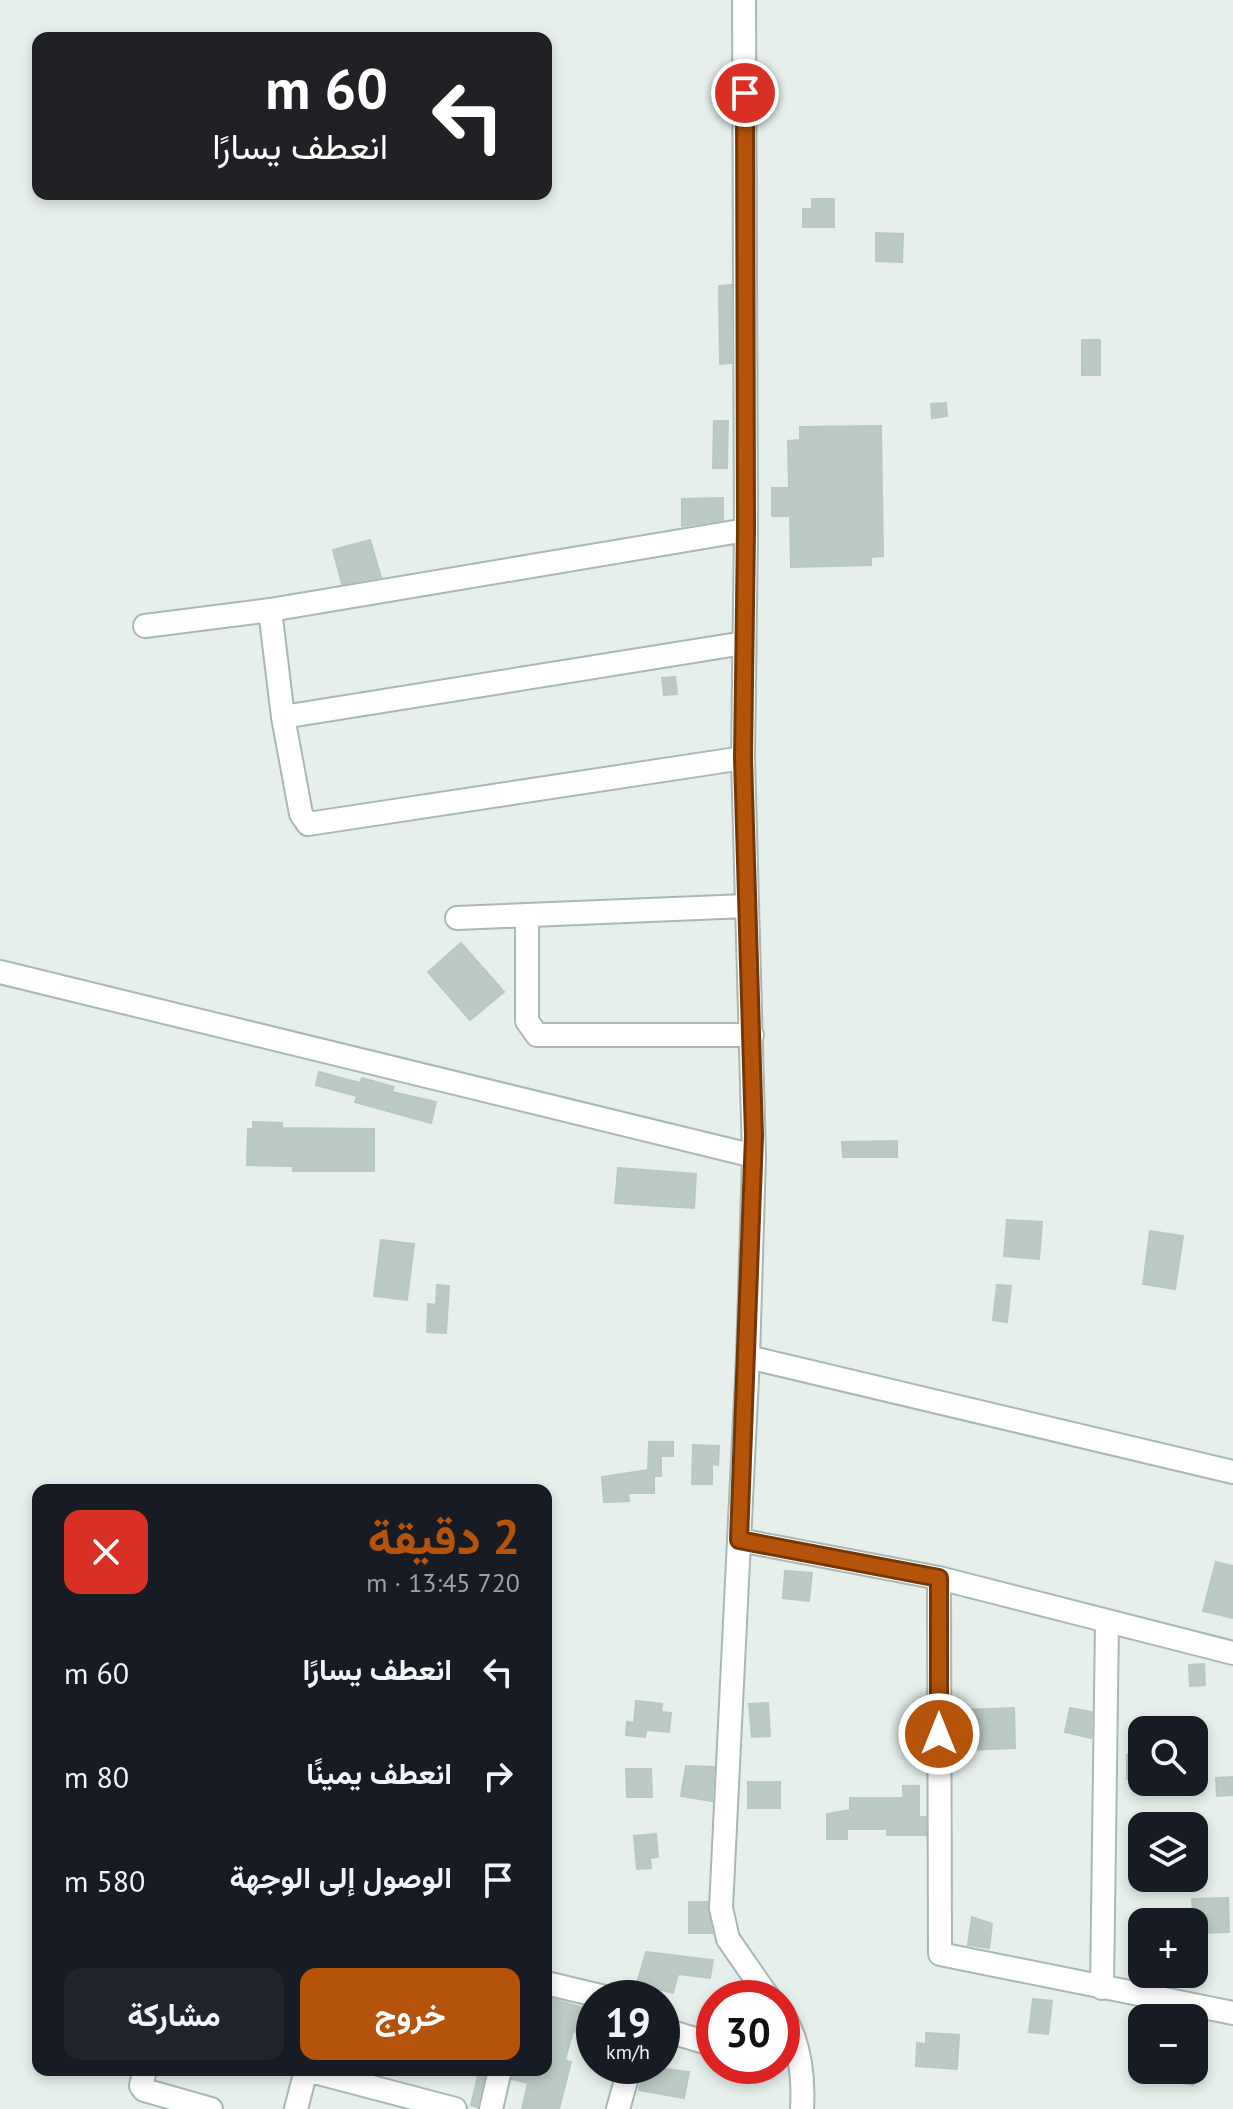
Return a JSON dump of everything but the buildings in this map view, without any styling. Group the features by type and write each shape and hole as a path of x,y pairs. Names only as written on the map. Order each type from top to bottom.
{"street":[{"path":"744,0 746,530 743,758 754,1156 748,1357 721,1908 728,1939 756,1980"},
{"path":"145,626 270,610 746,530"},
{"path":"270,610 283,717 301,814 311,825 743,758"},
{"path":"283,717 744,643"},
{"path":"457,918 746,906"},
{"path":"527,915 527,1021 537,1035 752,1035"},
{"path":"0,972 754,1156"},
{"path":"748,1357 1233,1472"},
{"path":"739,1540 939,1578 1233,1653"},
{"path":"939,1578 940,1953 1233,2013"},
{"path":"1102,1988 1107,1621"},
{"path":"552,1984 576,1990"},
{"path":"144,2076 141,2086 144,2090 211,2109"},
{"path":"296,2109 305,2076"},
{"path":"330,2076 455,2109"},
{"path":"491,2109 499,2076"},
{"path":"618,2109 625,2084"},
{"path":"796,2084 802,2109"}],"route":[{"path":"745,93 743,758 754,1136 739,1540 939,1578 939,1734"}]}
